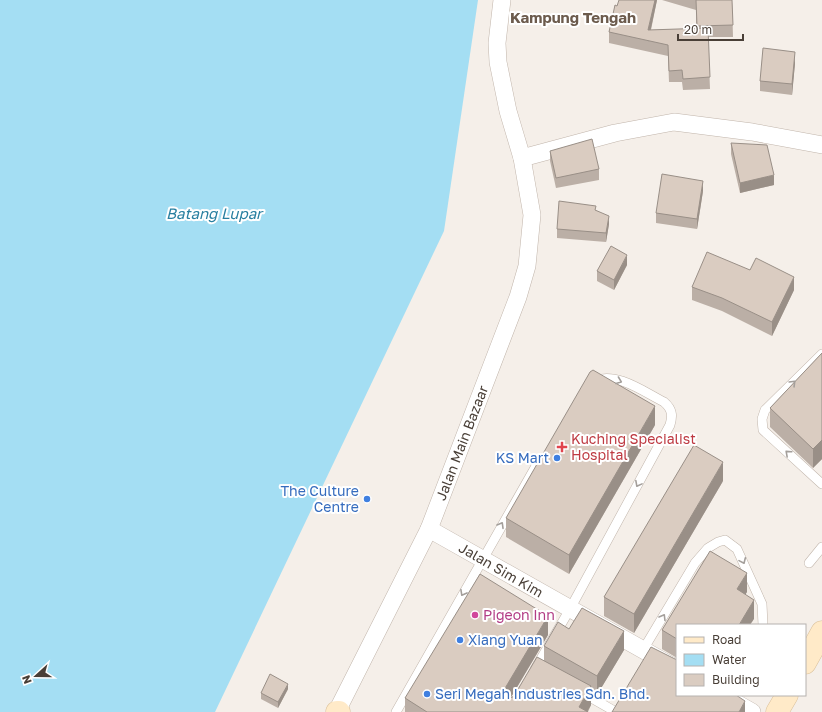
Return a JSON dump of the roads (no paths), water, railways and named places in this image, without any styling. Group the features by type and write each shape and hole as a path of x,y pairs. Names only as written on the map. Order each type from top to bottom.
{"street":[{"name":"Jalan Main Bazaar","path":"338,712 429,529 518,297 528,266 532,215 522,158 505,100 498,62 498,36 502,0"},
{"path":"522,158 615,133 674,122 752,132 822,145"},
{"name":"Jalan Sim Kim","path":"429,529 676,668"},
{"path":"806,660 822,632"},
{"path":"777,712 786,696"},
{"path":"729,697 752,712"}],"lane":[{"path":"820,479 763,430 762,419 765,410 822,354"},
{"path":"537,671 670,425 672,418 670,407 664,402 618,379 608,377 599,378 584,386"},
{"path":"396,712 546,449"},
{"path":"643,650 695,563 708,548 725,540 738,549 762,604 763,624"},
{"path":"809,563 822,547"},
{"path":"569,686 616,712"}],"water":[{"name":"Batang Lupar","path":"0,0 478,0 444,231 215,712 0,712"}],"place":[{"name":"Kuching Specialist Hospital","path":"562,447"},
{"name":"KS Mart","path":"557,458"},
{"name":"The Culture Centre","path":"367,499"},
{"name":"Pigeon Inn","path":"475,615"},
{"name":"Xiang Yuan","path":"460,640"},
{"name":"Seri Megah Industries Sdn. Bhd.","path":"427,694"}],"district":[{"name":"Kampung Tengah","path":"573,18"}]}
